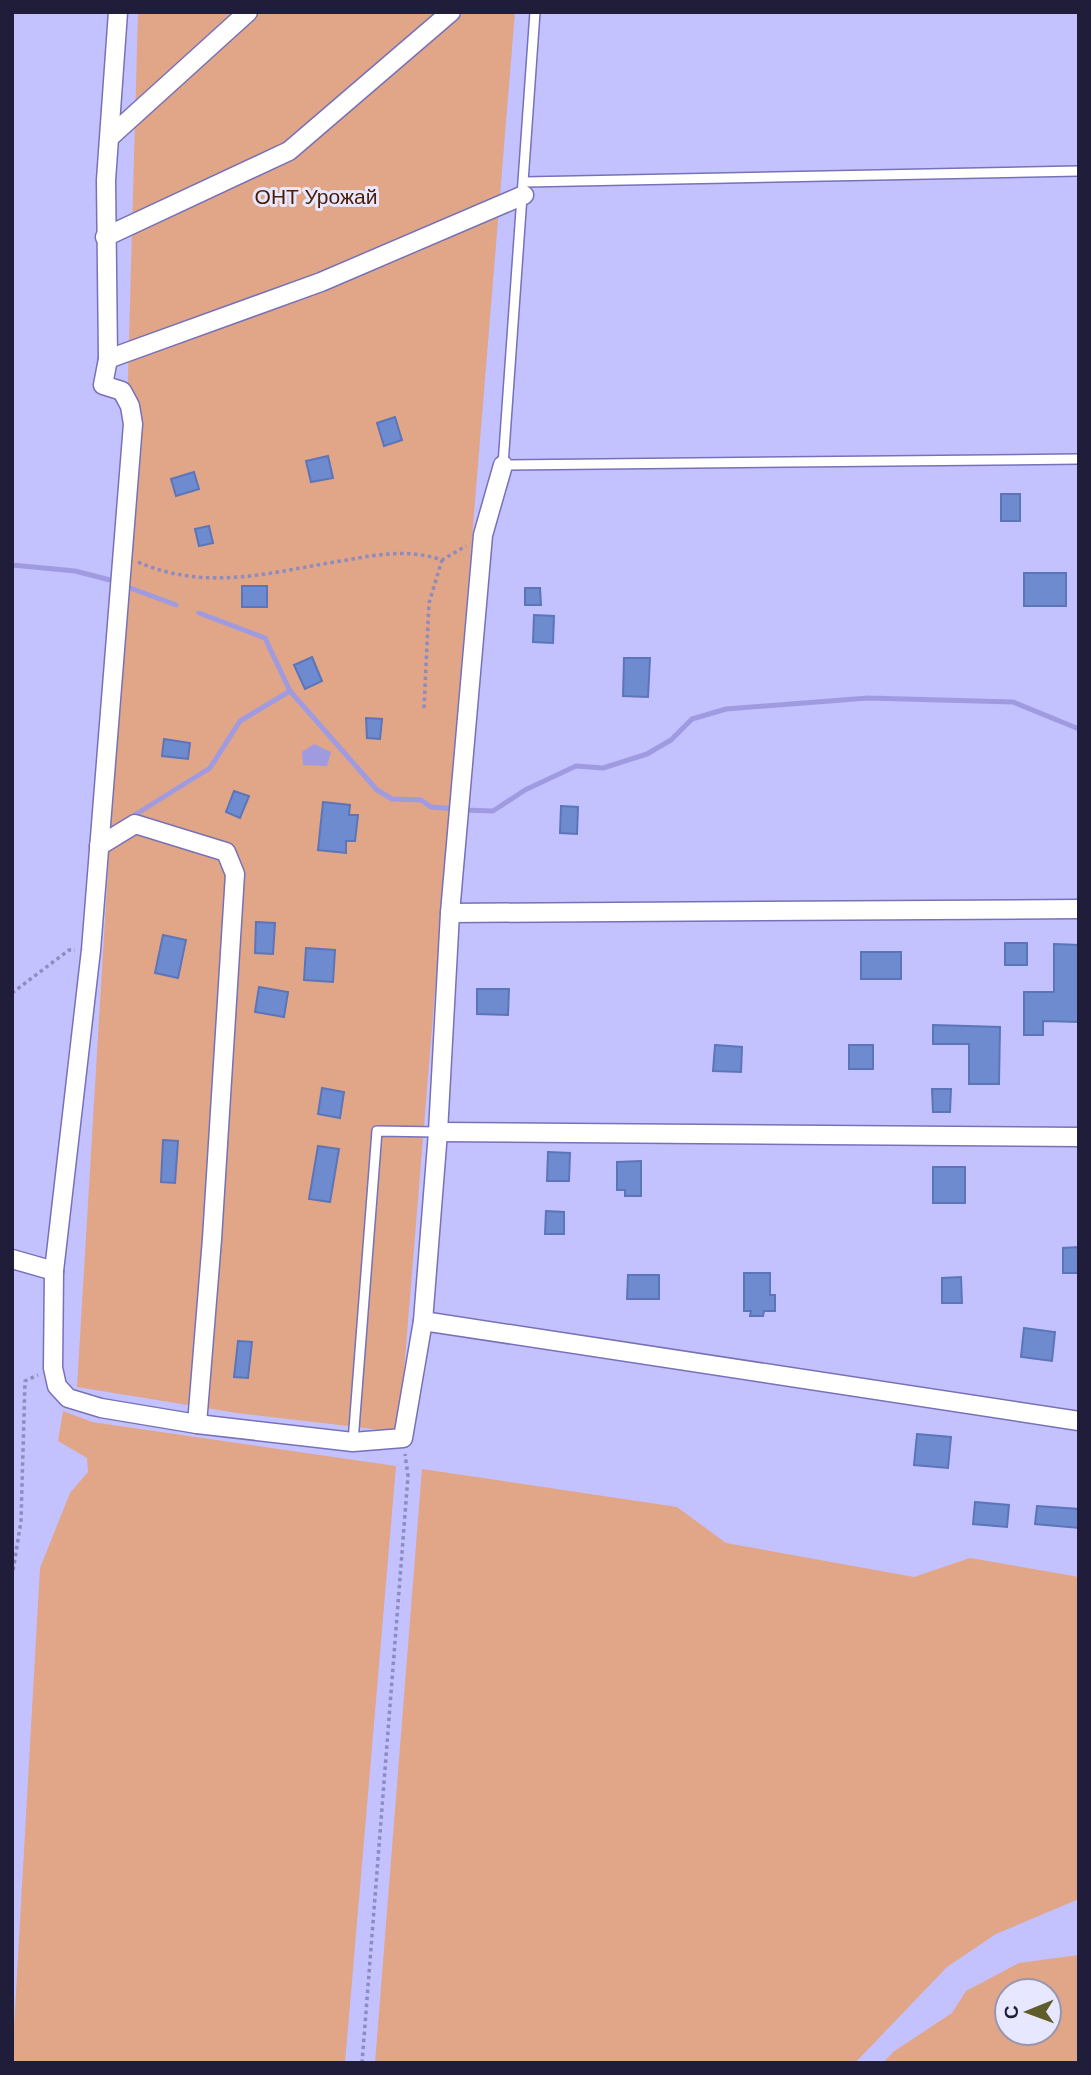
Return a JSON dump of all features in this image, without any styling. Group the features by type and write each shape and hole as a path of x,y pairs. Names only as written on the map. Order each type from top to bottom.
{"street":[{"path":"118,12 105,237 108,359 103,385 122,391 130,406 133,424 120,555 91,950 54,1271 54,1368 57,1386 68,1398 101,1408 197,1424 354,1442 403,1438 423,1321 438,1132 450,913 483,535 503,466"},
{"path":"110,137 248,12"},
{"path":"105,237 289,151 451,12"},
{"path":"108,359 321,282 524,188"},
{"path":"99,846 135,824 226,852 235,874 212,1239 197,1424"},
{"path":"450,913 1079,909"},
{"path":"438,1132 1079,1137"},
{"path":"12,1259 54,1271"},
{"path":"423,1321 1079,1421"}],"lane":[{"path":"535,12 503,466 1079,459"},
{"path":"524,188 1079,171"},
{"path":"354,1442 377,1131 438,1132"}],"path":[{"path":"424,708 429,603 442,560 483,535"},
{"path":"120,555 187,579 221,580 374,555 418,552 442,560"},
{"path":"12,993 69,950 91,950"},
{"path":"12,1577 21,1521 25,1381 54,1368"},
{"path":"362,2063 408,1476 403,1438"}],"green space":[{"name":"ОНТ Урожай","path":"138,12 515,12 399,1432 237,1413 77,1387 120,669"},
{"path":"63,1411 92,1422 396,1466 345,2063 12,2063 40,1568 70,1493 88,1472 87,1458 58,1441"},
{"path":"422,1469 677,1507 726,1543 914,1577 970,1558 1079,1577 1079,1899 996,1934 947,1967 855,2063 375,2063"},
{"path":"1079,1955 1079,2063 883,2063 893,2052 952,2013 966,1991 1019,1963"}],"shaded area":[{"path":"314,744 331,752 327,766 303,765 302,752"}],"building":[{"path":"395,417 402,440 384,446 377,423"},
{"path":"328,456 333,478 311,482 306,461"},
{"path":"194,472 199,489 176,496 171,479"},
{"path":"1001,494 1020,494 1020,521 1001,521"},
{"path":"209,526 213,543 199,546 195,529"},
{"path":"1024,573 1066,573 1066,606 1024,606"},
{"path":"242,586 267,586 267,607 242,607"},
{"path":"525,588 540,588 541,605 525,605"},
{"path":"534,615 554,616 553,643 533,642"},
{"path":"312,657 322,681 305,689 294,665"},
{"path":"624,658 650,658 648,697 623,696"},
{"path":"366,718 382,719 380,739 367,738"},
{"path":"164,739 190,743 188,759 162,756"},
{"path":"234,791 249,796 240,818 226,812"},
{"path":"323,802 350,805 349,815 358,815 355,841 346,841 346,853 318,850"},
{"path":"561,806 578,807 577,834 560,833"},
{"path":"256,922 275,923 273,954 255,953"},
{"path":"163,935 186,940 178,978 155,973"},
{"path":"1005,943 1027,943 1027,965 1005,965"},
{"path":"1054,944 1079,945 1079,1022 1043,1021 1043,1035 1024,1035 1024,992 1054,992"},
{"path":"306,948 335,950 333,982 304,980"},
{"path":"861,952 901,952 901,979 861,979"},
{"path":"259,987 288,992 284,1017 255,1012"},
{"path":"477,989 509,989 508,1015 477,1014"},
{"path":"933,1025 1000,1027 999,1084 969,1084 969,1044 933,1044"},
{"path":"715,1045 742,1047 741,1072 713,1071"},
{"path":"849,1045 873,1045 873,1069 849,1069"},
{"path":"322,1088 344,1092 340,1118 318,1114"},
{"path":"932,1089 951,1089 950,1112 933,1112"},
{"path":"163,1140 178,1141 175,1183 161,1182"},
{"path":"318,1146 339,1149 330,1202 309,1199"},
{"path":"548,1152 570,1153 569,1181 547,1181"},
{"path":"641,1161 641,1196 625,1196 625,1190 617,1190 617,1162"},
{"path":"933,1167 965,1167 965,1203 933,1203"},
{"path":"546,1211 564,1212 564,1234 545,1234"},
{"path":"1079,1247 1079,1273 1063,1273 1063,1248"},
{"path":"744,1273 770,1273 770,1295 775,1295 775,1311 764,1311 763,1316 750,1316 751,1311 744,1311"},
{"path":"628,1275 659,1275 659,1299 627,1299"},
{"path":"961,1277 962,1303 942,1303 942,1278"},
{"path":"1024,1328 1055,1332 1052,1361 1021,1357"},
{"path":"238,1341 252,1342 248,1378 234,1377"},
{"path":"917,1434 951,1437 948,1468 914,1465"},
{"path":"975,1502 1009,1505 1007,1527 973,1524"},
{"path":"1037,1506 1079,1509 1079,1528 1035,1524"}],"waterway":[{"path":"12,565 75,571 110,580"},
{"path":"125,586 176,605"},
{"path":"199,613 265,638 290,691 377,790 392,799 421,800 431,807 457,809"},
{"path":"125,821 210,768 240,721 290,691"},
{"path":"463,810 493,811 525,790 576,766 603,768 647,754 671,740 692,719 726,709 868,698 1013,702 1079,729"}]}
